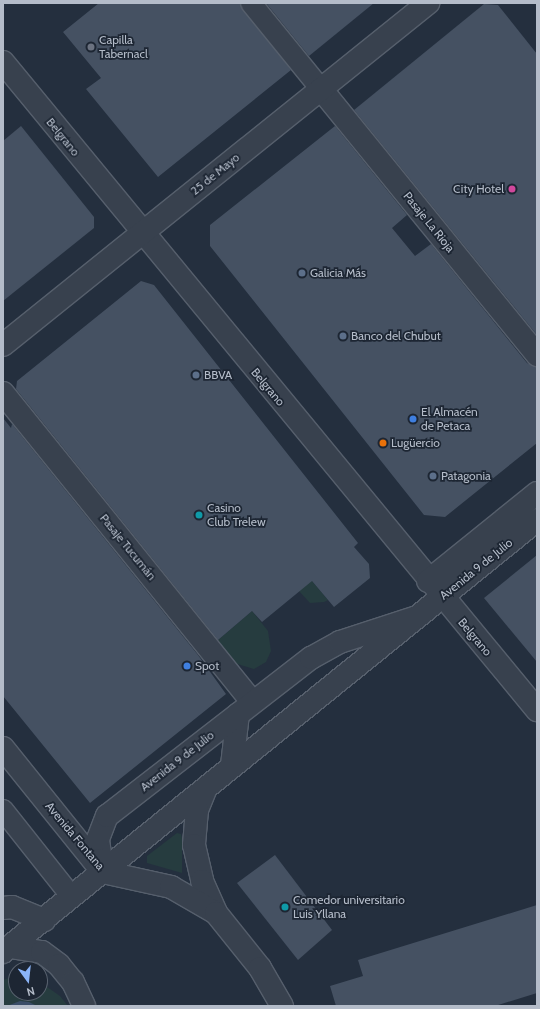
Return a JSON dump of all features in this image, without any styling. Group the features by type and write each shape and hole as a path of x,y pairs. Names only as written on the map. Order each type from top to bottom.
{"street":[{"path":"252,3 321,89"},
{"name":"25 de Mayo","path":"3,345 428,3"},
{"name":"Belgrano","path":"3,62 141,234 537,710"},
{"name":"Pasaje La Rioja","path":"321,89 537,355"},
{"name":"Pasaje Tucumán","path":"3,393 245,708"},
{"name":"Avenida 9 de Julio","path":"103,872 232,765 414,618 435,589 537,493"},
{"name":"Avenida 9 de Julio","path":"435,589 537,520"},
{"name":"Avenida 9 de Julio","path":"103,872 98,839 99,828 107,816 245,708 325,649 414,618"},
{"path":"232,765 245,708"},
{"name":"Avenida Fontana","path":"3,748 103,872 171,887 216,913 260,968 282,1006"},
{"name":"Avenida 9 de Julio","path":"206,788 197,810 194,845 202,881 216,913"},
{"path":"3,810 72,897"},
{"path":"6,950 103,872"},
{"path":"3,908 12,907 44,920"},
{"path":"6,950 42,952 58,965 73,982 84,1006"}],"green space":[{"path":"301,568 328,600 324,602 310,603 299,591"},
{"path":"252,611 268,631 271,651 266,662 254,669 234,663 218,640"},
{"path":"177,833 181,834 182,839 182,873 147,863 147,856"},
{"path":"8,978 8,1001 48,1001 48,988 60,996 68,1006 3,1006 3,980"}],"water":[{"path":"20,1001 29,1002 37,1006 7,1006"}],"building":[{"path":"99,3 240,3 291,70 158,177 86,89 101,78 63,32"},
{"path":"266,3 374,3 309,56"},
{"path":"484,4 498,5 537,54 537,335 354,110"},
{"path":"21,126 94,217 94,228 3,301 3,141"},
{"path":"335,126 407,215 392,228 415,256 431,244 527,363 537,367 537,443 445,517 424,515 210,246 210,225"},
{"path":"141,281 154,285 358,543 354,547 369,564 370,578 334,607 312,581 262,622 252,611 218,640 16,389 17,381"},
{"path":"3,418 11,428 12,424 198,655 226,694 90,803 3,696"},
{"path":"537,555 537,662 484,598"},
{"name":"Comedor universitario Luis Yllana","path":"275,855 332,930 298,960 237,883"},
{"path":"537,905 537,993 495,1006 336,1006 330,986 363,976 358,960"}],"place":[{"name":"Capilla Tabernacl","path":"91,47"},
{"name":"City Hotel","path":"512,189"},
{"name":"Galicia Más","path":"302,273"},
{"name":"Banco del Chubut","path":"343,336"},
{"name":"BBVA","path":"196,375"},
{"name":"El Almacén de Petaca","path":"413,419"},
{"name":"Lugüercio","path":"383,443"},
{"name":"Patagonia","path":"433,476"},
{"name":"Casino Club Trelew","path":"199,515"},
{"name":"Spot","path":"187,666"},
{"name":"Comedor universitario Luis Yllana","path":"285,907"}]}
